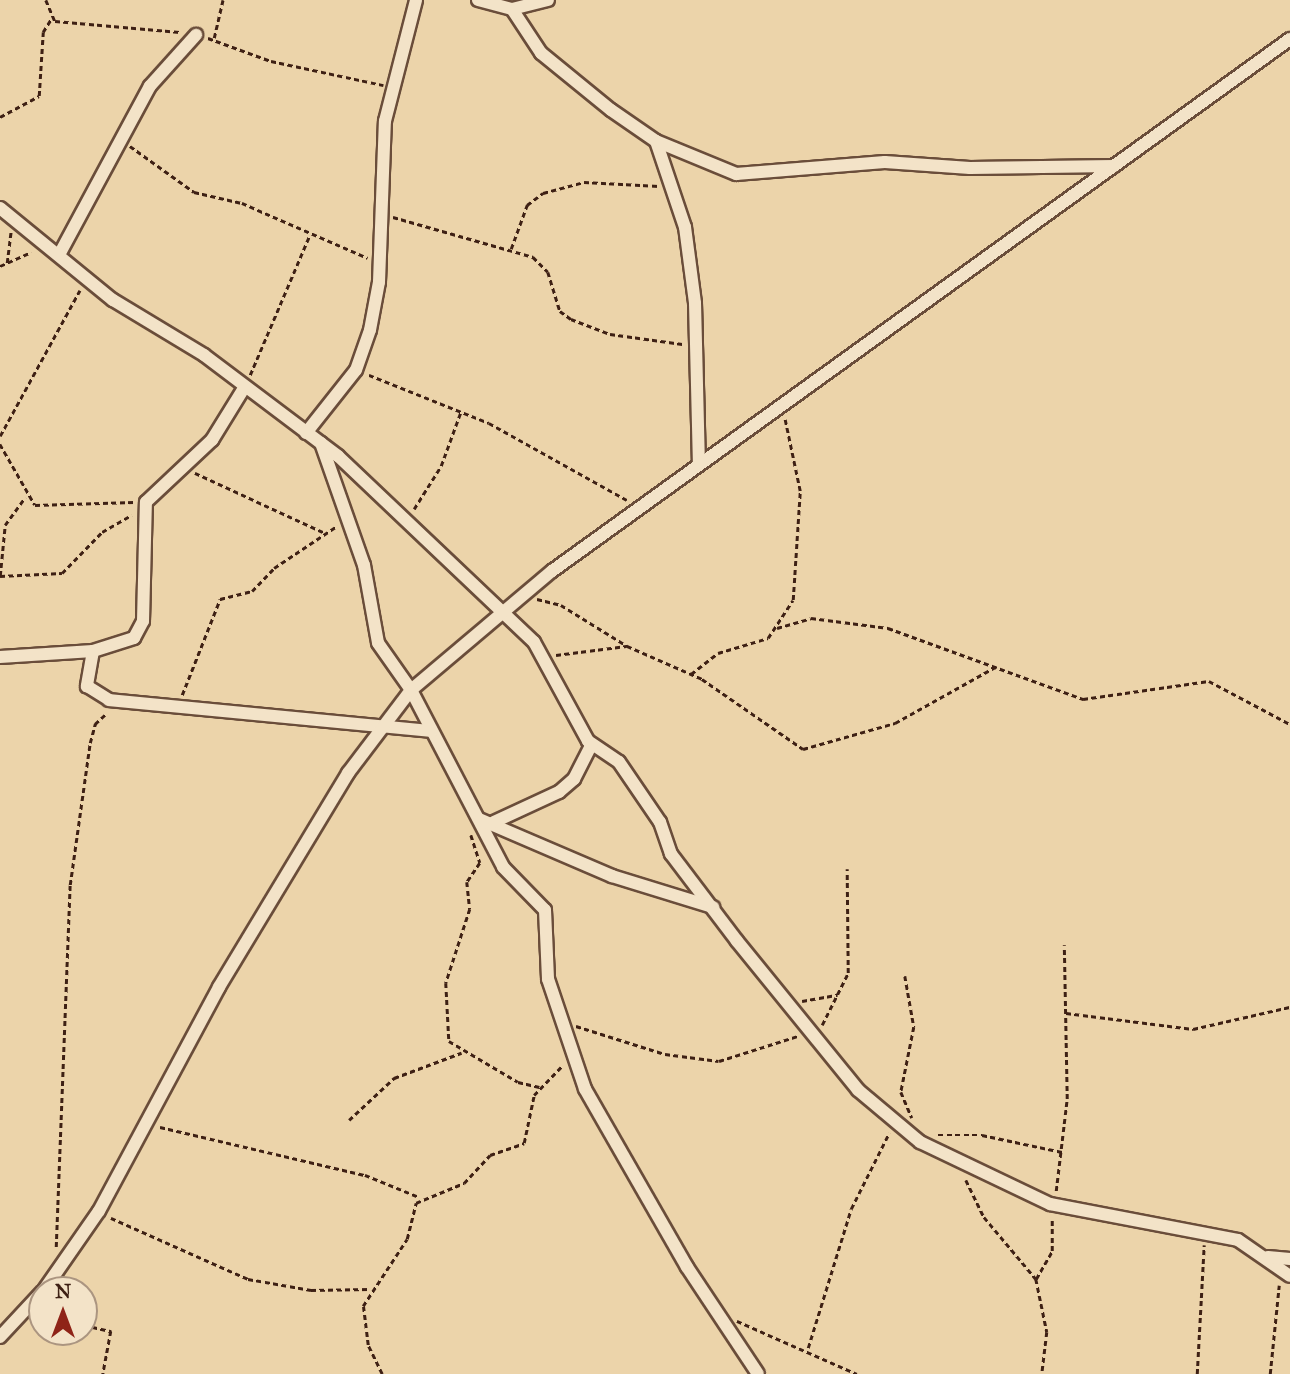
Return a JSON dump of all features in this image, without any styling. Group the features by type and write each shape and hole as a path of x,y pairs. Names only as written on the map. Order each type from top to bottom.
{"street":[{"path":"306,433 356,370 377,298 381,155 393,88 416,0"},
{"path":"478,0 512,9 548,0"},
{"path":"512,9 541,53 656,141 722,170 754,176 886,162 970,168 1114,166"},
{"path":"59,255 118,139 162,70 196,35"},
{"path":"56,1275 99,1212 149,1125 219,987 379,729 411,690 520,594 1290,39"},
{"path":"656,141 685,227 697,346 699,465"},
{"path":"0,208 88,280 321,443 407,520 546,657 591,745 619,762 660,822 671,854 858,1090 894,1121 962,1167 1052,1204 1205,1229 1287,1268"},
{"path":"0,657 93,651 125,642 140,630 144,506 212,440 244,388"},
{"path":"321,443 364,565 378,643 411,690 503,867 544,910 546,963 568,1039 595,1107 758,1374"},
{"path":"93,651 90,692 129,703 379,729 432,731"},
{"path":"494,822 559,792 574,779 591,745"},
{"path":"479,819 494,822 612,876 713,907"},
{"path":"0,1337 28,1307"}],"path":[{"path":"0,117 39,96 43,32 51,18 47,0"},
{"path":"213,39 223,0"},
{"path":"51,18 196,35 271,61 393,88"},
{"path":"118,139 194,192 242,203 309,237 380,260"},
{"path":"511,249 527,205 543,193 584,183 673,187"},
{"path":"380,213 511,249 542,264 560,311 571,319 610,334 697,346"},
{"path":"7,263 13,218"},
{"path":"244,388 309,237"},
{"path":"0,266 47,245"},
{"path":"0,436 62,314 88,280"},
{"path":"356,370 461,410 639,508"},
{"path":"777,628 793,600 800,491 785,439 783,402"},
{"path":"407,520 432,482 461,410"},
{"path":"0,444 25,497 48,508 144,506"},
{"path":"182,467 326,533"},
{"path":"25,497 5,525 0,576 62,573 102,532 144,506"},
{"path":"178,708 220,600 252,591 346,520"},
{"path":"520,594 561,605 627,646 691,674 777,737 811,750 932,707 997,666"},
{"path":"691,674 718,653 757,644 777,628 800,618 862,622 997,666 1083,699 1209,681 1290,724"},
{"path":"546,657 627,646"},
{"path":"56,1275 76,835 95,723 129,703"},
{"path":"469,828 480,863 467,882 470,909 445,999 449,1041 461,1053 539,1087"},
{"path":"563,1022 665,1055 719,1061 770,1050 813,1034 837,995 849,961 847,869"},
{"path":"1036,1279 1052,1251 1052,1204 1063,1153 1066,1013 1064,945"},
{"path":"905,976 914,1027 901,1092 916,1123"},
{"path":"789,1003 837,995"},
{"path":"1066,1013 1193,1029 1290,1007"},
{"path":"149,1125 365,1175 420,1197 464,1183 490,1155 524,1143 539,1087 561,1072 568,1039"},
{"path":"349,1120 394,1078 461,1053"},
{"path":"808,1348 851,1209 894,1121"},
{"path":"936,1143 928,1134 982,1135 1063,1153"},
{"path":"962,1167 984,1217 1036,1279 1047,1332 1042,1374"},
{"path":"382,1374 362,1319 371,1289 401,1250 420,1197"},
{"path":"99,1212 248,1279 311,1290 371,1289"},
{"path":"1197,1374 1205,1229"},
{"path":"1270,1374 1287,1268"},
{"path":"724,1319 808,1348 858,1374"},
{"path":"98,1328 111,1331 103,1374"}]}
